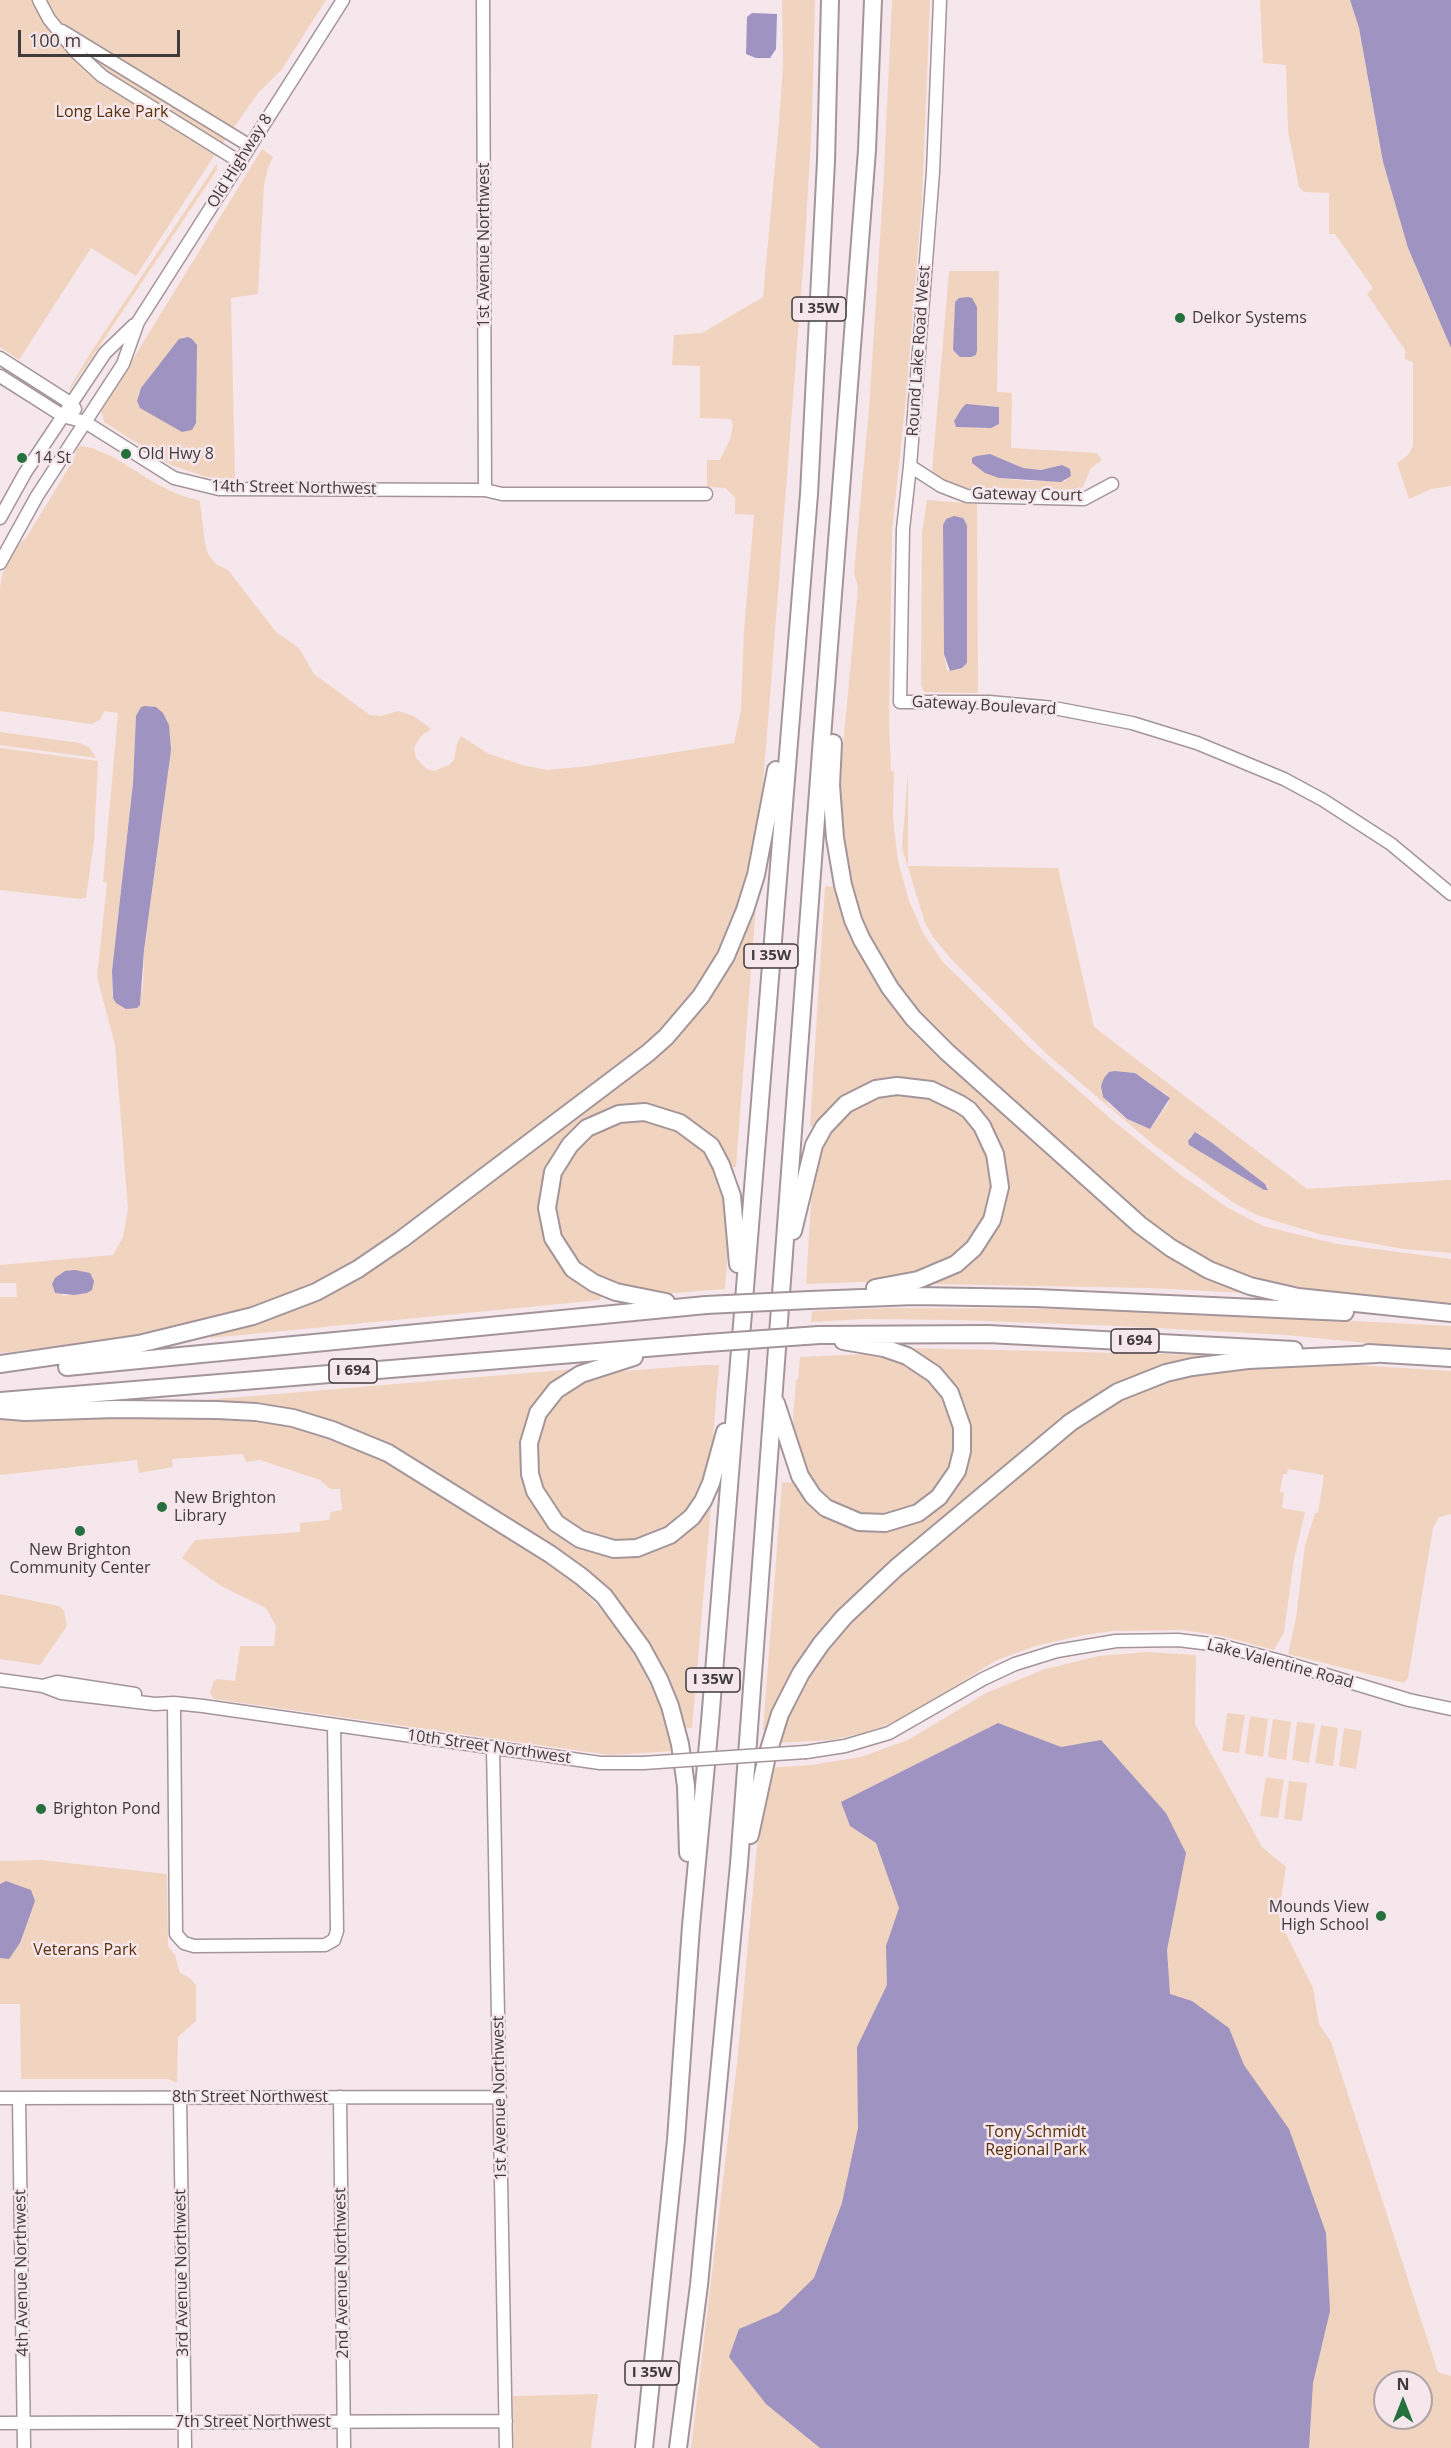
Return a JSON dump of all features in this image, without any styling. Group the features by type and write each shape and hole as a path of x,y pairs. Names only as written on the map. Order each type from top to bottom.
{"highway":[{"name":"I 35W","path":"644,2448 676,2140 809,494 826,161 830,0"},
{"name":"I 35W","path":"678,2448 699,2285 740,1864 867,150 873,0"},
{"path":"839,512 836,695 831,763 835,837 841,877 853,920 878,970 904,1007 947,1052 1135,1220 1171,1248 1196,1263 1235,1281 1288,1295 1451,1313"},
{"path":"0,1364 139,1344 253,1316 316,1292 371,1261 402,1239 666,1037 701,996 720,968 750,894 773,789 801,594"},
{"path":"783,1266 814,1145 824,1127 838,1111 867,1092 897,1086 931,1090 960,1104 969,1110 982,1126 995,1154 1000,1187 988,1229 967,1255 945,1270 918,1280 876,1287 840,1298"},
{"path":"685,1306 616,1292 594,1283 573,1269 553,1238 547,1208 553,1172 570,1145 587,1128 619,1114 645,1112 680,1123 711,1146 726,1176 732,1196 742,1318"},
{"name":"I 694","path":"0,1372 685,1306 840,1298 915,1296 1053,1298 1451,1318"},
{"name":"I 694","path":"0,1401 819,1335 988,1334 1451,1358"},
{"path":"774,1395 800,1476 813,1496 837,1514 871,1524 896,1521 918,1513 946,1489 957,1471 963,1439 955,1403 943,1383 926,1368 895,1351 819,1335"},
{"path":"671,1346 581,1374 556,1390 538,1413 529,1443 531,1481 556,1523 580,1539 600,1547 637,1548 670,1535 692,1517 707,1492 716,1467 739,1360"},
{"path":"740,1864 751,1831 775,1729 793,1687 821,1644 844,1617 882,1581 1052,1437 1081,1415 1118,1392 1173,1371 1222,1362 1377,1354"},
{"path":"0,1410 25,1412 115,1409 226,1410 275,1415 313,1424 367,1443 416,1469 550,1554 582,1577 613,1607 642,1648 665,1693 677,1731 683,1760 688,1830 686,1999"}],"street":[{"path":"39,0 76,52 112,82 240,162"},
{"name":"Old Highway 8","path":"0,563 38,496 123,364 138,322 343,0"},
{"name":"1st Avenue Northwest","path":"483,0 484,490"},
{"name":"Round Lake Road West","path":"900,702 903,529 933,172 940,0"},
{"path":"58,29 250,146"},
{"path":"112,82 121,67"},
{"path":"161,114 171,99"},
{"name":"Old Highway 8","path":"0,518 25,473 105,353 138,322"},
{"name":"14th Street Northwest","path":"0,358 72,404 85,422"},
{"name":"14th Street Northwest","path":"17,370 4,378 63,416 85,422 174,478 219,489 484,490"},
{"name":"Gateway Court","path":"910,466 941,486 967,496 1084,499 1112,484"},
{"path":"484,490 502,494 706,494"},
{"name":"Gateway Boulevard","path":"900,702 989,702 1054,708 1132,723 1213,749 1284,779 1323,800 1391,844 1451,894"},
{"name":"Lake Valentine Road","path":"806,1752 845,1746 889,1733 983,1679 1015,1664 1057,1651 1116,1641 1178,1640 1219,1645 1409,1700 1451,1709"},
{"name":"10th Street Northwest","path":"0,1680 43,1686 56,1692 155,1704 174,1703 600,1762 643,1763 806,1752"},
{"path":"174,1703 176,1934 184,1943 194,1946 325,1945 334,1940 337,1931 334,1726"},
{"name":"1st Avenue Northwest","path":"493,1748 506,2448"},
{"name":"3rd Avenue Northwest","path":"180,2097 185,2448"},
{"name":"2nd Avenue Northwest","path":"340,2097 344,2448"},
{"name":"8th Street Northwest","path":"0,2098 500,2097"},
{"name":"4th Avenue Northwest","path":"19,2098 24,2448"},
{"name":"7th Street Northwest","path":"0,2423 506,2421"}],"green space":[{"name":"Long Lake Park","path":"0,0 326,0 282,69 258,93 214,156 136,276 91,248 19,360 0,347"},
{"path":"782,0 815,0 812,119 805,242 759,833 738,914 706,979 651,1043 377,1251 324,1283 199,1326 105,1341 0,1353 0,1297 17,1297 16,1283 0,1283 0,1265 113,1255 123,1237 128,1209 115,1045 97,977 107,883 103,881 118,713 104,711 100,720 91,724 0,711 0,587 2,575 17,546 26,538 74,459 77,448 81,446 92,448 113,457 177,494 200,501 208,554 216,564 228,570 276,632 299,648 314,674 370,715 381,716 398,711 414,716 431,729 420,737 414,748 416,758 427,769 434,771 449,765 454,760 461,736 489,754 522,765 547,770 588,766 734,743 741,710 744,630 754,515 735,514 735,498 726,488 707,487 707,460 720,460 730,439 733,425 731,419 700,418 700,366 672,365 674,335 702,333 763,297 783,66","holes":["136,716 164,803 144,950 140,1005 137,1008 113,998 112,993 112,971 133,783","65,1271 83,1271 87,1293 62,1296"]},
{"path":"892,0 930,0 922,201 906,399 892,530 889,721 891,771 894,771 893,818 898,861 909,901 923,933 943,962 1030,1048 1111,1119 1181,1175 1228,1208 1263,1226 1337,1244 1451,1259 1451,1304 1334,1297 1223,1272 1161,1235 919,1015 900,992 857,916 848,883 838,797 858,588 854,572 869,409"},
{"path":"1260,0 1350,0 1359,28 1383,162 1408,248 1451,348 1451,486 1431,489 1409,499 1397,463 1408,455 1413,446 1413,362 1405,359 1405,350 1367,294 1373,288 1335,234 1329,234 1329,193 1304,192 1299,187 1288,131 1286,65 1263,63"},
{"path":"262,149 273,157 264,185 258,294 231,298 235,479 206,477 171,465 104,422 101,411","holes":["183,337 192,339 138,406 138,395"]},
{"path":"217,163 217,170 70,390 91,352"},
{"path":"949,271 999,271 997,392 1012,393 1011,448 1097,453 1102,460 1091,468 1083,487 1076,490 966,488 931,483","holes":["965,405 997,406 991,428 956,427 954,421","990,454 1022,468 1041,470 1062,465 1066,481 999,478"]},
{"path":"927,500 977,504 978,693 924,692 921,685 922,533","holes":["946,519 965,521 967,525 967,663 962,668 950,671 947,670 944,654 943,525"]},
{"path":"0,732 80,743 90,748 96,758 0,745"},
{"path":"0,748 98,761 94,841 86,898 0,890"},
{"path":"908,771 908,866 1058,868 1094,1027 1307,1189 1451,1180 1451,1253 1404,1249 1319,1234 1259,1216 1234,1203 1155,1146 1049,1056 952,960 925,923 902,848","holes":["1115,1071 1135,1073 1168,1096 1169,1102 1150,1129 1126,1119 1107,1103","1196,1132 1211,1142 1268,1187 1264,1190 1189,1145 1190,1137"]},
{"path":"825,886 838,887 870,965 1137,1229 1243,1289 1243,1293 1149,1288 932,1284 932,1281 996,1222 991,1130 911,1080 818,1127 810,1126"},
{"path":"752,904 756,904 736,1167 726,1167 653,1109 573,1134 544,1226 602,1294 600,1300 211,1338 211,1334 313,1298 652,1055"},
{"path":"919,1093 957,1109 974,1126 993,1166 991,1205 977,1234 945,1264 888,1281 806,1284 813,1170 823,1139 844,1114 879,1094"},
{"path":"646,1120 666,1124 699,1143 718,1168 730,1218 725,1289 661,1294 625,1289 584,1271 566,1250 554,1216 557,1179 574,1149 594,1131 619,1122"},
{"path":"889,1308 1126,1309 1451,1326 1451,1348 1285,1335 1118,1326 958,1320 866,1319 811,1322 812,1311"},
{"path":"913,1348 1202,1355 1202,1357 1180,1361 1112,1387 1052,1427 864,1588 769,1730 763,1730 782,1482 795,1483 868,1528 949,1492 965,1417 912,1352"},
{"path":"885,1355 913,1365 942,1392 954,1429 951,1461 938,1486 909,1509 889,1515 862,1515 826,1499 805,1475 792,1432 800,1357"},
{"path":"1324,1363 1451,1371 1451,1514 1439,1517 1433,1528 1408,1678 1404,1683 1288,1654 1296,1618 1305,1545 1315,1513 1318,1513 1324,1475 1288,1469 1287,1474 1283,1474 1280,1492 1284,1493 1282,1508 1305,1512 1294,1559 1284,1632 1274,1650 1222,1636 1183,1630 1113,1631 1084,1635 1035,1646 995,1661 903,1719 864,1733 830,1740 774,1743 790,1701 844,1619 1097,1406 1199,1368"},
{"path":"719,1365 711,1461 687,1513 671,1527 643,1540 616,1542 584,1534 561,1517 540,1485 535,1451 541,1422 564,1392 583,1379 610,1372"},
{"path":"575,1369 533,1413 540,1513 630,1554 704,1508 711,1508 692,1728 679,1727 594,1583 333,1427 193,1406 193,1401"},
{"path":"191,1417 270,1423 312,1429 394,1463 551,1565 579,1587 616,1626 639,1662 659,1703 673,1751 610,1755 214,1699 210,1693 214,1681 217,1679 235,1681 240,1646 274,1646 276,1626 266,1608 221,1586 182,1558 195,1540 300,1532 300,1523 329,1520 331,1512 342,1510 340,1489 330,1489 320,1480 260,1460 246,1462 243,1454 172,1459 173,1467 139,1473 137,1460 0,1475 0,1420"},
{"path":"0,1594 59,1606 64,1611 67,1626 40,1665 0,1659"},
{"name":"Tony Schmidt Regional Park","path":"1147,1652 1196,1655 1195,1724 1262,1847 1286,1867 1279,1913 1280,1922 1313,1988 1319,2024 1331,2042 1438,2372 1451,2376 1451,2448 691,2448 737,2063 761,1803 767,1768 811,1765 861,1757 908,1740 986,1693 1045,1669 1099,1656"},
{"path":"1227,1713 1245,1715 1239,1753 1222,1751"},
{"path":"1250,1716 1268,1719 1263,1757 1245,1754"},
{"path":"1273,1719 1291,1722 1286,1760 1268,1757"},
{"path":"1297,1722 1315,1724 1309,1763 1292,1760"},
{"path":"1321,1725 1338,1728 1333,1766 1315,1763"},
{"path":"1344,1728 1362,1731 1356,1769 1339,1766"},
{"path":"1266,1777 1284,1780 1278,1818 1260,1816"},
{"path":"1289,1781 1307,1783 1302,1821 1284,1819"},
{"name":"Veterans Park","path":"41,1860 167,1874 168,1946 175,1955 180,1973 190,1978 196,1985 196,2021 178,2037 177,2083 168,2079 21,2079 20,2004 0,2004 0,1861"},
{"path":"598,2394 591,2448 514,2448 513,2396"}],"shaded area":[{"path":"1350,0 1451,0 1451,348 1408,248 1383,162 1359,28"},
{"path":"752,13 777,14 776,49 770,58 756,58 746,54 747,17"},
{"path":"959,298 972,298 977,307 977,350 976,355 960,357 953,350 955,302"},
{"path":"188,337 197,345 196,423 192,430 182,432 140,408 137,401 141,388 179,339"},
{"path":"966,404 999,407 999,424 991,428 956,427 954,421"},
{"path":"990,454 1023,468 1041,470 1062,465 1070,469 1071,476 1061,482 999,478 985,473 972,463 972,458 976,456"},
{"path":"954,516 963,518 967,525 967,663 962,668 950,671 944,654 943,525 946,519"},
{"path":"141,707 156,707 163,713 169,725 171,750 144,950 140,1005 137,1008 126,1009 116,1003 113,998 112,971 133,783 136,716"},
{"path":"1109,1072 1135,1073 1170,1098 1150,1129 1127,1119 1103,1097 1101,1086 1104,1078"},
{"path":"1195,1132 1265,1184 1268,1190 1264,1190 1189,1145 1188,1141"},
{"path":"65,1271 90,1273 94,1281 92,1290 74,1295 55,1293 52,1284 55,1278"},
{"name":"Tony Schmidt Regional Park","path":"998,1723 1061,1747 1101,1740 1166,1813 1186,1853 1167,1950 1170,1994 1192,2001 1229,2028 1244,2065 1289,2129 1326,2233 1330,2311 1313,2383 1309,2448 820,2448 766,2404 729,2357 739,2329 779,2312 814,2278 842,2203 858,2128 857,2047 887,1985 886,1946 899,1908 876,1843 850,1826 841,1802"},
{"path":"6,1881 31,1890 35,1901 20,1943 9,1959 0,1958 0,1884"}],"place":[{"name":"Delkor Systems","path":"1180,318"},
{"name":"Old Hwy 8","path":"126,454"},
{"name":"14 St","path":"22,458"},
{"name":"New Brighton Library","path":"162,1507"},
{"name":"New Brighton Community Center","path":"80,1531"},
{"name":"Brighton Pond","path":"41,1809"},
{"name":"Mounds View High School","path":"1381,1916"}]}
